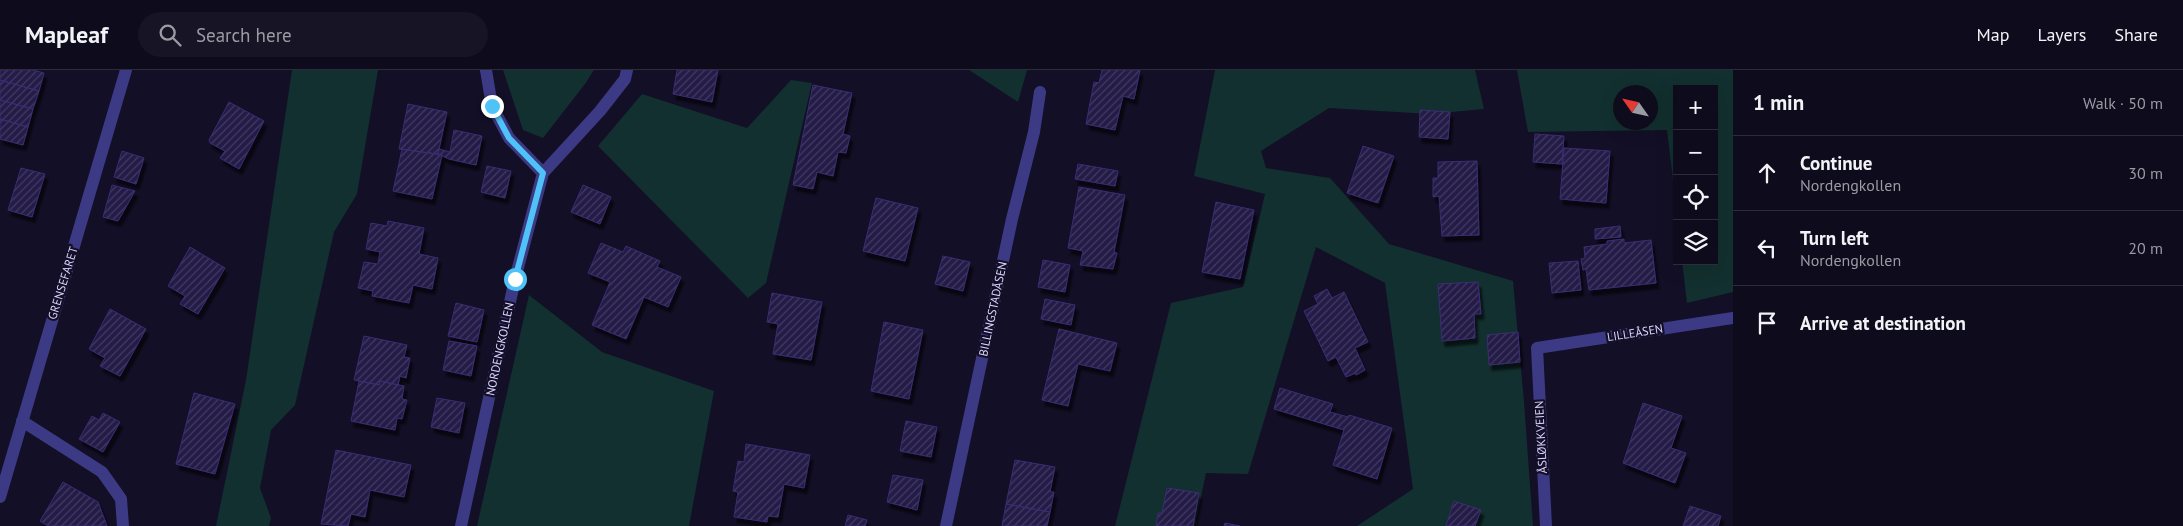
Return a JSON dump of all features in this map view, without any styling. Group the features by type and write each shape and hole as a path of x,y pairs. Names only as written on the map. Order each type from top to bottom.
{"street":[{"name":"GRENSEFARET","path":"0,497 126,70"},
{"path":"486,70 492,106 509,138 543,173"},
{"name":"NORDENGKOLLEN","path":"461,526 515,279 543,173 600,111 625,79 627,70"},
{"name":"BILLINGSTADÅSEN","path":"946,526 1012,219 1034,132 1040,92"},
{"name":"LILLEÅSEN","path":"1537,348 1733,318"},
{"name":"ÅSLØKKVEIEN","path":"1537,348 1546,526"},
{"path":"22,421 102,472 121,499 123,526"}],"green space":[{"path":"292,70 378,70 357,194 334,232 295,405 271,430 260,488 271,518 269,526 216,526 246,380"},
{"path":"503,70 594,70 543,138 523,130"},
{"path":"969,70 1027,70 1018,102"},
{"path":"1215,70 1475,70 1484,109 1430,114 1329,108 1261,151 1266,168 1330,178 1389,244 1513,281 1533,526 1357,526 1413,489 1385,283 1316,247 1248,474 1206,473 1195,526 1115,526 1171,303 1243,287 1265,194 1194,176"},
{"path":"1517,70 1733,70 1733,292 1687,303 1682,265 1718,265 1718,85 1673,85 1673,180 1667,130 1528,132"},
{"path":"791,80 812,83 766,283 748,298 598,146 642,94 747,128"},
{"path":"529,295 602,352 714,391 689,526 477,526"}],"building":[{"path":"0,70 33,70 44,73 39,91 0,80"},
{"path":"677,70 718,70 712,102 673,94"},
{"path":"1102,70 1140,70 1134,99 1123,96 1115,130 1086,124 1094,82 1099,83"},
{"path":"0,80 39,91 33,109 0,100"},
{"path":"813,85 852,93 843,134 850,136 846,153 838,152 833,176 817,172 813,189 793,185"},
{"path":"0,100 33,109 28,127 0,119"},
{"path":"229,102 264,121 239,169 220,158 225,151 210,143 209,140"},
{"path":"408,104 447,112 438,154 399,149"},
{"path":"1420,110 1450,112 1448,139 1419,137"},
{"path":"0,119 28,127 23,145 0,139"},
{"path":"454,130 482,136 476,165 449,159 438,154 439,149 450,152"},
{"path":"1535,134 1564,136 1562,164 1533,162"},
{"path":"1363,146 1394,156 1378,203 1347,193"},
{"path":"1564,148 1610,151 1606,203 1560,199"},
{"path":"402,149 442,155 432,199 393,191"},
{"path":"122,151 144,158 136,184 114,177"},
{"path":"1477,161 1479,235 1442,236 1439,196 1433,197 1433,178 1438,178 1438,162"},
{"path":"1078,164 1118,171 1115,186 1075,179"},
{"path":"487,166 511,171 505,198 481,192"},
{"path":"21,168 45,174 32,217 8,210"},
{"path":"112,185 135,191 118,221 103,217"},
{"path":"583,185 611,197 600,224 571,212"},
{"path":"1079,187 1125,195 1114,252 1117,253 1113,269 1080,265 1083,251 1068,248"},
{"path":"876,198 918,208 905,261 863,251"},
{"path":"1216,202 1254,210 1240,279 1202,272"},
{"path":"388,221 424,228 419,254 438,258 432,289 413,285 409,303 372,296 373,291 358,288 364,262 378,264 380,252 366,249 371,223 387,226"},
{"path":"1620,226 1621,237 1595,239 1595,229"},
{"path":"1624,239 1624,243 1651,240 1656,283 1589,290 1586,269 1583,270 1581,259 1585,258 1584,247 1607,244 1607,241"},
{"path":"601,243 623,252 626,246 660,261 657,267 681,277 668,307 644,297 626,339 592,325 610,282 588,273"},
{"path":"190,247 225,268 198,314 180,304 185,296 168,286"},
{"path":"943,256 970,262 963,291 935,284"},
{"path":"1043,260 1070,265 1065,292 1038,287"},
{"path":"1578,261 1581,290 1552,293 1549,263"},
{"path":"1478,282 1481,314 1474,314 1475,338 1442,341 1438,284"},
{"path":"1327,289 1332,298 1344,292 1368,342 1355,348 1365,370 1356,375 1356,373 1346,377 1336,357 1328,361 1304,311 1318,304 1314,296"},
{"path":"772,293 822,302 811,360 773,354 778,324 767,322"},
{"path":"1045,299 1075,305 1071,325 1041,319"},
{"path":"456,303 484,310 477,342 448,336"},
{"path":"110,309 146,329 120,376 100,366 105,358 89,349"},
{"path":"884,322 923,330 909,399 871,391"},
{"path":"1059,329 1117,343 1110,371 1078,364 1068,406 1042,400"},
{"path":"1518,332 1520,362 1489,365 1487,335"},
{"path":"364,336 407,345 404,357 410,358 406,378 400,376 398,385 380,381 379,385 354,380"},
{"path":"449,341 477,346 471,376 443,370"},
{"path":"359,381 379,385 380,381 404,386 402,399 407,400 402,419 397,418 395,430 351,421"},
{"path":"1280,388 1333,404 1330,412 1348,417 1349,415 1392,428 1377,479 1333,465 1344,430 1274,409"},
{"path":"194,393 235,404 215,474 176,464"},
{"path":"437,398 465,403 459,433 431,427"},
{"path":"1643,403 1682,416 1671,448 1686,453 1675,483 1623,463"},
{"path":"103,413 120,422 103,452 79,439 92,416 99,420"},
{"path":"906,421 937,427 931,457 900,451"},
{"path":"746,444 810,455 804,488 784,484 778,517 768,516 767,522 734,517 738,492 733,491 738,461 744,462"},
{"path":"336,450 411,465 404,497 370,490 365,517 351,514 348,526 321,524"},
{"path":"1015,460 1055,467 1050,492 1054,492 1050,512 1006,504"},
{"path":"893,475 923,480 917,510 887,502"},
{"path":"63,482 98,502 107,526 48,526 40,521"},
{"path":"1167,488 1199,493 1193,526 1156,526 1158,513 1162,513"},
{"path":"1454,501 1481,510 1475,526 1446,526"},
{"path":"1006,504 1050,512 1047,526 1002,526"},
{"path":"1690,506 1721,516 1718,526 1683,526"},
{"path":"848,515 867,520 865,526 845,526"},
{"path":"1225,523 1240,526 1224,526"}],"route":[{"path":"492,106 509,138 543,173 515,279"}]}
